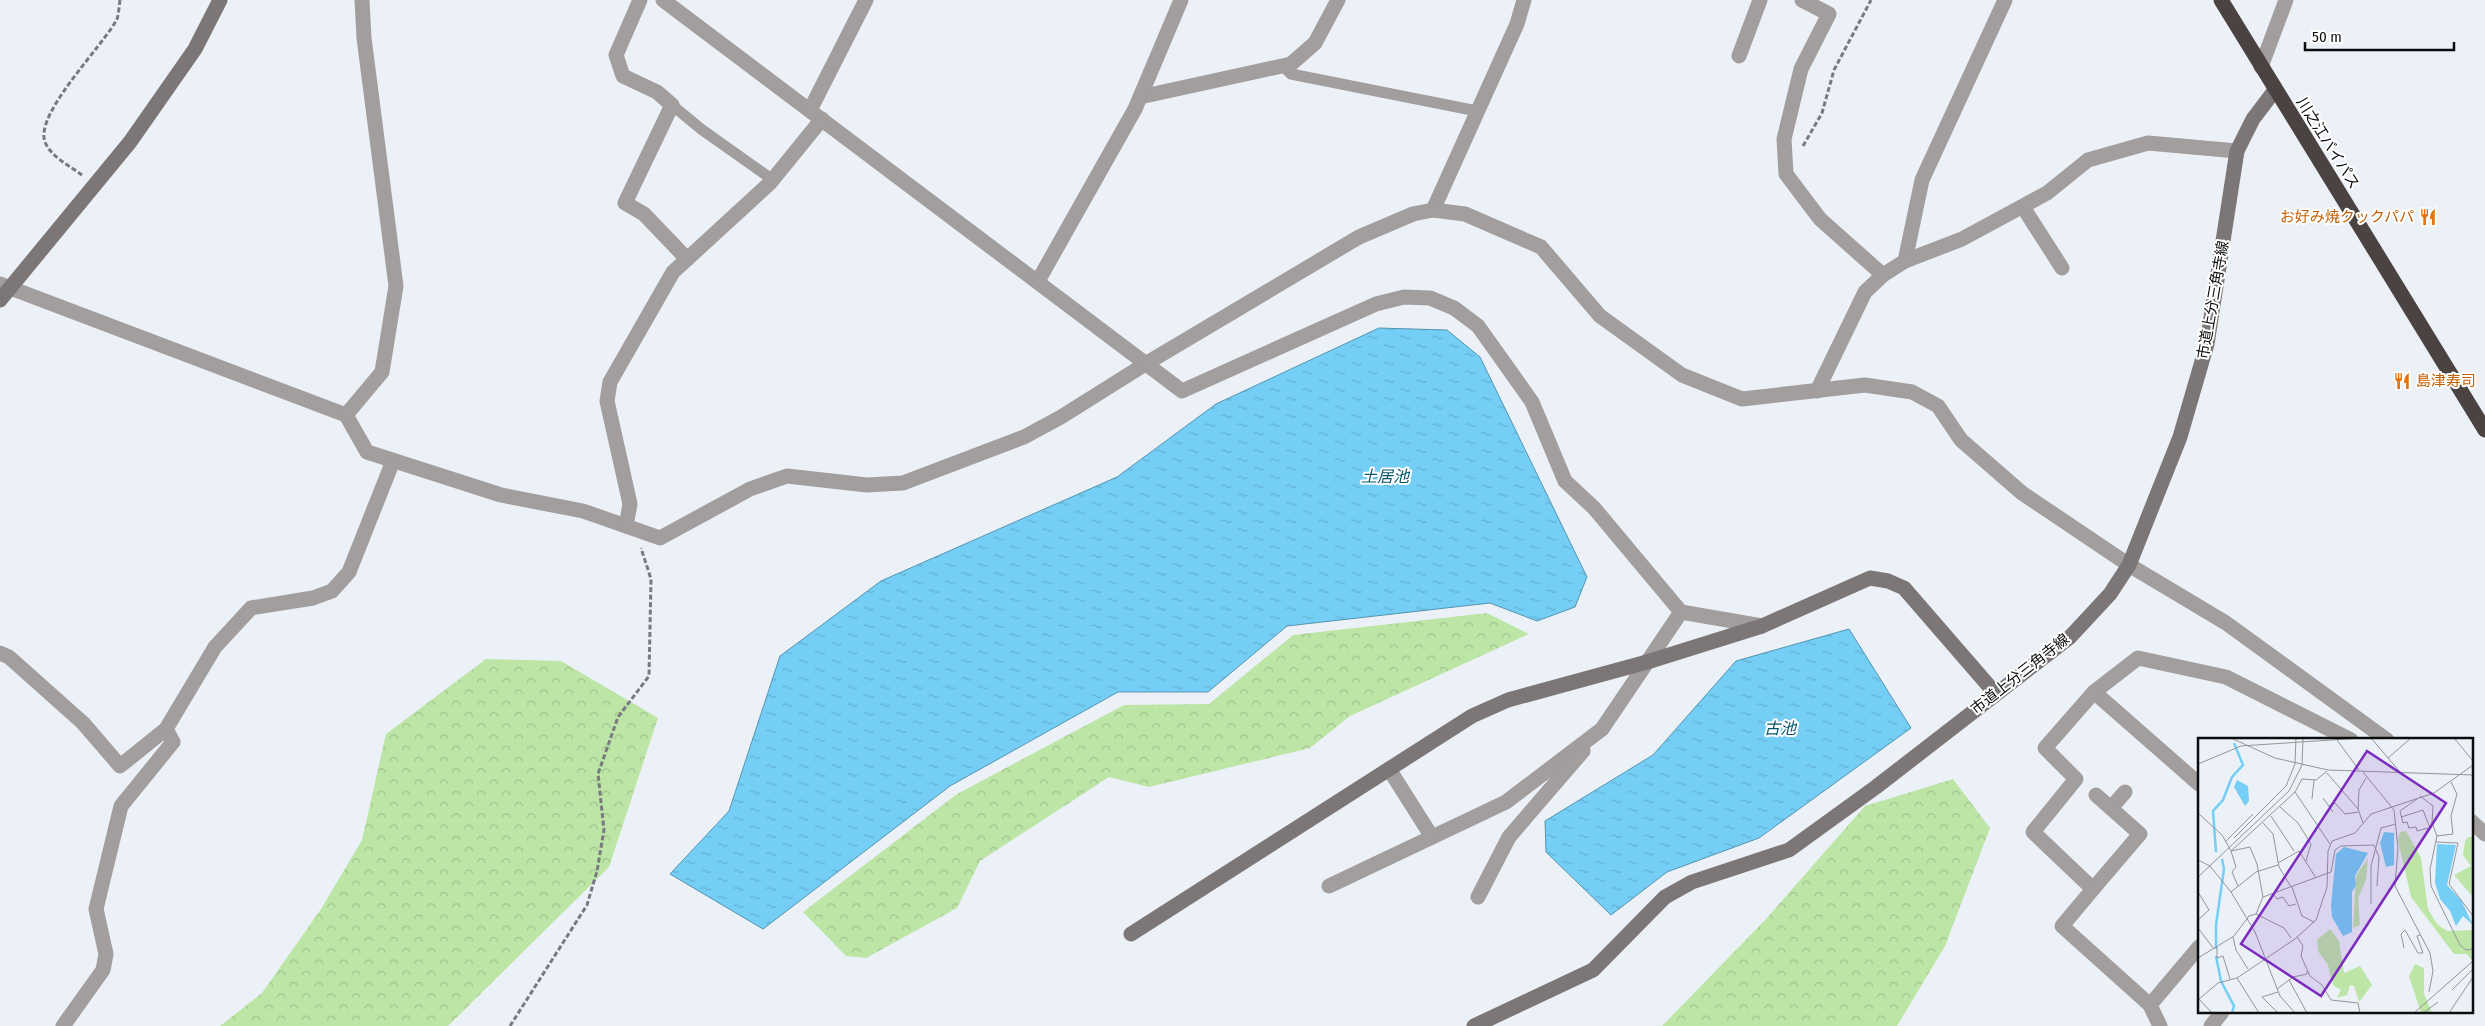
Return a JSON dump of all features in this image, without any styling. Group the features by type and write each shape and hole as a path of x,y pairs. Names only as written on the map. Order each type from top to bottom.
{"highway":[{"name":"川之江バイパス","path":"2221,0 2485,430"}],"street":[{"path":"220,0 195,48 130,142 3,291 346,415 367,452 501,495 583,510 660,538 750,489 787,476 867,485 903,483 1024,437 1061,417 1147,363 1359,237 1413,214 1432,210 1465,214 1541,247 1600,316 1682,375 1742,399 1865,385 1912,392 1938,406 1961,440 2022,493 2129,565 2226,623 2384,738"},
{"path":"346,415 382,372 396,286 364,38 362,0"},
{"path":"640,0 616,55 623,76 657,92 672,105 625,203 644,214 687,259"},
{"path":"663,0 1182,391 1376,304 1404,297 1430,298 1454,308 1478,326 1532,402 1565,481 1594,508 1681,612 1762,626"},
{"path":"630,528 630,504 607,401 610,382 673,272 773,180 816,115 866,0"},
{"path":"1038,281 1140,97 1181,0"},
{"path":"1140,97 1291,64 1315,43 1338,0"},
{"path":"1432,210 1517,24 1524,0"},
{"path":"1739,56 1760,0"},
{"path":"1802,0 1829,14 1801,69 1784,138 1786,174 1820,219 1883,275"},
{"path":"1905,261 1922,180 2005,0"},
{"path":"2261,67 2286,0"},
{"name":"市道上分三角寺線","path":"1474,1026 1593,970 1665,897 1685,886 1789,850 1876,787 1995,693 2070,637 2110,594 2129,565 2180,437 2207,344 2237,151 2253,119 2275,90"},
{"path":"1816,391 1865,292 1883,275 1905,261 1962,239 2022,207 2047,193 2088,160 2148,144 2237,151"},
{"path":"2022,207 2062,268"},
{"path":"0,653 9,657 83,723 120,766 166,729 215,647 251,608 313,598 332,591 349,572 393,460"},
{"path":"1131,934 1472,716 1508,700 1647,662 1762,626 1870,578 1888,581 1904,588 1995,693"},
{"path":"1478,897 1509,838 1602,729 1681,612"},
{"path":"2093,889 2033,832 2076,779 2045,748 2094,692 2138,658 2226,677 2347,738"},
{"path":"2094,692 2198,783"},
{"path":"63,1026 103,970 106,954 96,909 121,806 173,742 166,729"},
{"path":"1329,886 1506,802 1602,729"},
{"path":"1389,769 1432,837"},
{"path":"2111,808 2125,792"},
{"path":"2096,795 2140,834 2062,926 2150,1006 2160,1026"},
{"path":"2472,821 2485,834"},
{"path":"2150,1006 2198,948"},
{"path":"2211,1026 2220,1014"}],"lane":[{"path":"1283,66 1291,74 1477,112"},
{"path":"672,105 701,129 773,180"}],"path":[{"path":"95,184 53,154 44,141 45,128 57,101 117,18 120,0"},
{"path":"1786,174 1822,113 1834,70 1871,0"},
{"path":"510,1026 587,905 597,871 604,830 598,774 618,717 649,676 652,579 630,528"}],"green space":[{"path":"1487,613 1529,634 1350,716 1310,748 1149,787 1109,777 980,861 957,908 866,958 846,956 803,912 957,794 1124,705 1209,704 1293,635"},
{"path":"486,659 561,661 658,718 609,867 448,1026 220,1026 262,993 321,909 362,840 386,734"},
{"path":"1953,779 1990,828 1945,946 1897,1026 1662,1026 1766,919 1865,806"}],"water":[{"name":"土居池","path":"1379,328 1447,330 1480,357 1587,577 1575,607 1537,621 1490,603 1287,626 1208,692 1118,692 950,786 763,929 670,874 729,811 780,656 881,581 1117,477 1216,404"},
{"name":"古池","path":"1849,629 1911,728 1759,838 1667,872 1611,915 1546,852 1545,821 1653,755 1736,661"}],"place":[{"name":"お好み焼クックパパ","path":"2428,217"},
{"name":"島津寿司","path":"2402,381"}]}
